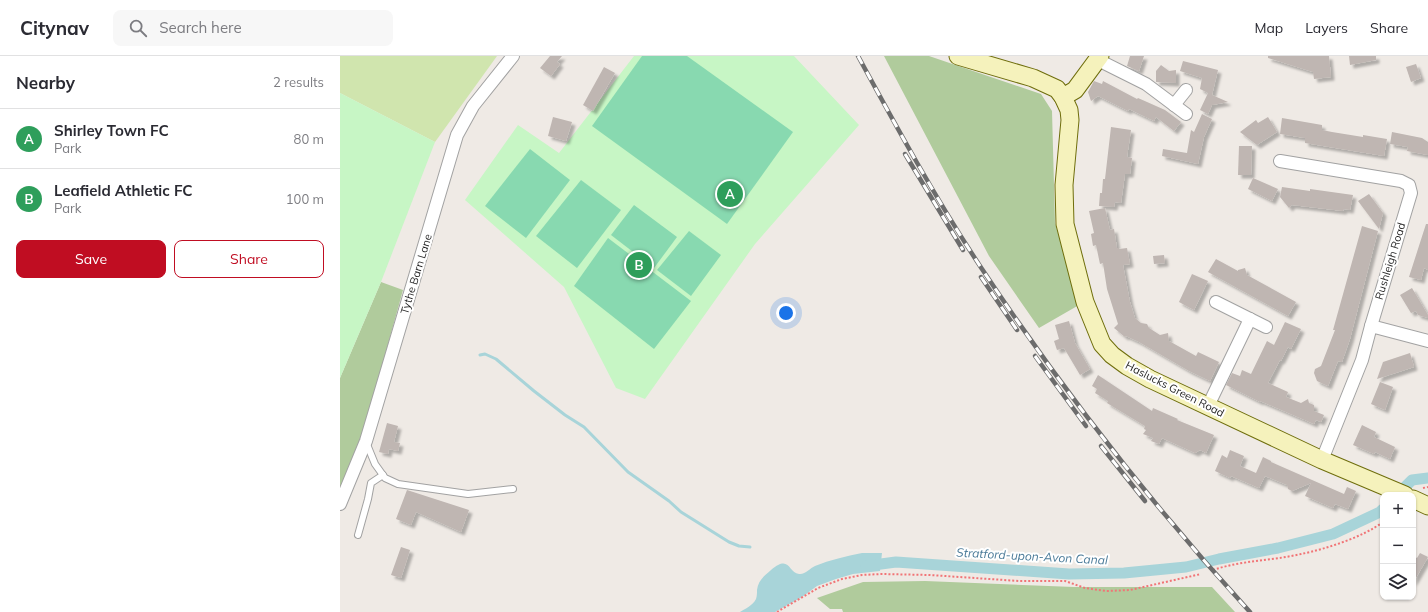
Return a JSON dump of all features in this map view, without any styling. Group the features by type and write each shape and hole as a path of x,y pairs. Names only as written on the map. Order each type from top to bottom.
{"street":[{"name":"Tythe Barn Lane","path":"340,504 366,441 457,135 473,106 513,56"},
{"path":"958,56 1033,78 1058,88 1063,97 1075,90 1099,58 1146,84 1186,114"},
{"path":"1174,105 1186,90"},
{"name":"Haslucks Green Road","path":"1063,97 1069,110 1070,120 1064,185 1065,224 1085,302 1102,344 1112,355 1127,366 1150,379 1322,460 1398,492"},
{"name":"Rushleigh Road","path":"1280,161 1401,181 1409,185 1411,193 1362,360 1322,460"},
{"path":"1216,302 1266,327"},
{"path":"1208,406 1250,319"},
{"path":"1371,326 1428,341"}],"lane":[{"path":"366,441 375,464 385,478 398,484 468,494 513,489"},
{"path":"358,535 371,483 383,475"}],"path":[{"path":"1213,570 1239,563 1301,554 1343,542 1380,524"},
{"path":"777,612 818,588 842,579 862,575 902,574 1019,581 1065,581 1085,588 1106,591 1130,590 1201,574"}],"green space":[{"path":"340,56 497,56 435,142 340,93"},
{"path":"634,56 794,56 859,125 755,244 645,399 616,388 564,287 465,200 518,125 559,153"},
{"path":"642,56 687,56 793,132 727,224 592,126"},
{"path":"884,56 929,56 1041,94 1052,111 1055,223 1079,305 1039,328 989,256"},
{"path":"340,93 435,142 381,282 340,378"},
{"path":"530,149 570,180 526,238 485,206"},
{"path":"581,180 621,210 577,268 536,236"},
{"path":"634,205 677,237 654,268 611,235"},
{"path":"689,231 721,255 691,296 657,270"},
{"path":"608,238 691,301 654,349 574,286"},
{"path":"381,282 403,290 361,442 340,488 340,378"},
{"path":"925,581 1074,587 1212,587 1235,612 843,612 842,609 830,609 817,598 863,582"}],"water":[{"path":"862,553 882,553 880,571 853,574 817,586 802,597 775,612 740,612 749,607 755,601 760,581 766,574 777,566 785,564 795,573 801,574 813,567 838,558"}],"building":[{"path":"550,56 562,56 557,62 560,64 551,76 540,68"},
{"path":"1130,56 1144,56 1139,71 1127,66"},
{"path":"1268,56 1329,56 1331,77 1314,79 1313,72 1268,58"},
{"path":"1349,56 1376,56 1376,60 1350,65"},
{"path":"1183,61 1218,70 1212,95 1228,102 1212,105 1208,114 1200,110 1208,93 1200,89 1202,78 1180,71"},
{"path":"1416,64 1421,78 1411,82 1406,67"},
{"path":"1161,65 1169,71 1176,70 1176,83 1156,82 1156,71"},
{"path":"604,67 615,73 593,111 583,105"},
{"path":"1094,81 1102,84 1103,81 1137,99 1138,98 1165,110 1181,122 1174,131 1156,117 1154,121 1129,109 1128,111 1098,96 1091,101 1088,92"},
{"path":"1202,114 1212,119 1204,137 1198,164 1162,156 1163,149 1187,153 1191,130 1194,132"},
{"path":"553,117 572,122 566,141 548,136"},
{"path":"1268,117 1277,132 1257,145 1240,132 1256,120 1258,123"},
{"path":"1282,118 1322,125 1322,130 1332,132 1387,139 1384,156 1305,143 1305,138 1280,134"},
{"path":"1111,127 1131,130 1127,157 1132,158 1130,174 1125,174 1121,203 1115,202 1114,207 1099,206 1103,179 1105,179"},
{"path":"1392,132 1422,138 1428,142 1428,155 1407,151 1408,147 1390,144"},
{"path":"1239,146 1252,146 1251,175 1238,175"},
{"path":"1253,178 1278,189 1272,201 1248,189"},
{"path":"1282,187 1353,195 1350,210 1344,209 1343,211 1292,205 1289,208 1280,197"},
{"path":"1369,194 1383,213 1379,229 1358,201"},
{"path":"1105,208 1110,230 1114,229 1117,248 1127,248 1130,264 1123,265 1130,302 1135,318 1141,323 1147,324 1149,328 1160,335 1168,333 1169,341 1196,356 1198,352 1219,362 1210,381 1189,371 1139,342 1126,336 1125,337 1114,328 1118,324 1107,289 1103,263 1100,264 1096,245 1093,246 1091,234 1094,233 1089,211"},
{"path":"1426,224 1428,224 1428,270 1424,268 1421,280 1409,277"},
{"path":"1362,226 1378,231 1350,339 1342,362 1338,361 1328,386 1317,381 1314,373 1315,369 1321,366 1335,330 1333,330"},
{"path":"1164,255 1165,263 1154,264 1153,256"},
{"path":"1216,259 1238,271 1245,268 1247,275 1296,302 1288,316 1208,272"},
{"path":"1192,274 1208,281 1194,310 1179,302"},
{"path":"1412,288 1428,315 1428,318 1418,315 1416,311 1411,313 1400,295"},
{"path":"1069,321 1075,343 1090,369 1080,375 1064,348 1057,350 1054,341 1059,339 1055,325"},
{"path":"1285,322 1301,329 1291,349 1288,347 1268,383 1288,392 1286,397 1301,403 1308,399 1309,403 1314,405 1314,411 1324,415 1321,422 1316,420 1314,424 1260,402 1226,385 1232,373 1240,376 1242,370 1251,374 1267,341 1274,345"},
{"path":"1410,353 1414,367 1377,379 1383,362"},
{"path":"1098,375 1152,411 1153,408 1178,419 1177,420 1214,435 1206,453 1200,450 1195,453 1162,438 1159,444 1151,441 1153,438 1143,434 1146,430 1144,429 1145,426 1107,403 1108,401 1095,393 1097,389 1092,386"},
{"path":"1380,382 1393,387 1385,410 1371,404"},
{"path":"387,423 398,426 394,442 400,443 398,451 389,449 388,454 379,452"},
{"path":"1362,425 1376,432 1374,437 1395,447 1390,459 1375,452 1374,454 1353,445"},
{"path":"1230,450 1244,456 1240,466 1256,473 1263,457 1271,462 1344,494 1347,487 1356,491 1348,509 1335,504 1333,508 1305,496 1311,483 1292,491 1288,489 1287,485 1265,476 1259,488 1215,471 1222,455 1227,458"},
{"path":"407,490 469,510 461,532 416,512 411,525 396,519"},
{"path":"401,547 410,550 401,578 391,575"},
{"path":"1420,553 1428,557 1416,578 1416,558"}],"waterway":[{"path":"480,355 485,354 496,359 565,415 584,427 628,472 669,501 681,512 729,542 739,546 750,547"},
{"name":"Stratford-upon-Avon Canal","path":"1400,492 1412,480 1428,478"},
{"name":"Stratford-upon-Avon Canal","path":"866,566 896,562 1069,574 1124,573 1186,567 1278,548 1333,534 1380,512"}],"railway":[{"path":"858,56 933,191 982,269 1044,359 1143,489 1250,612"},
{"path":"905,154 963,250"},
{"path":"981,277 1017,330"},
{"path":"1035,356 1086,426"},
{"path":"1101,446 1145,501"}],"place":[{"name":"Shirley Town FC","path":"730,194"},
{"name":"Leafield Athletic FC","path":"639,265"}]}
